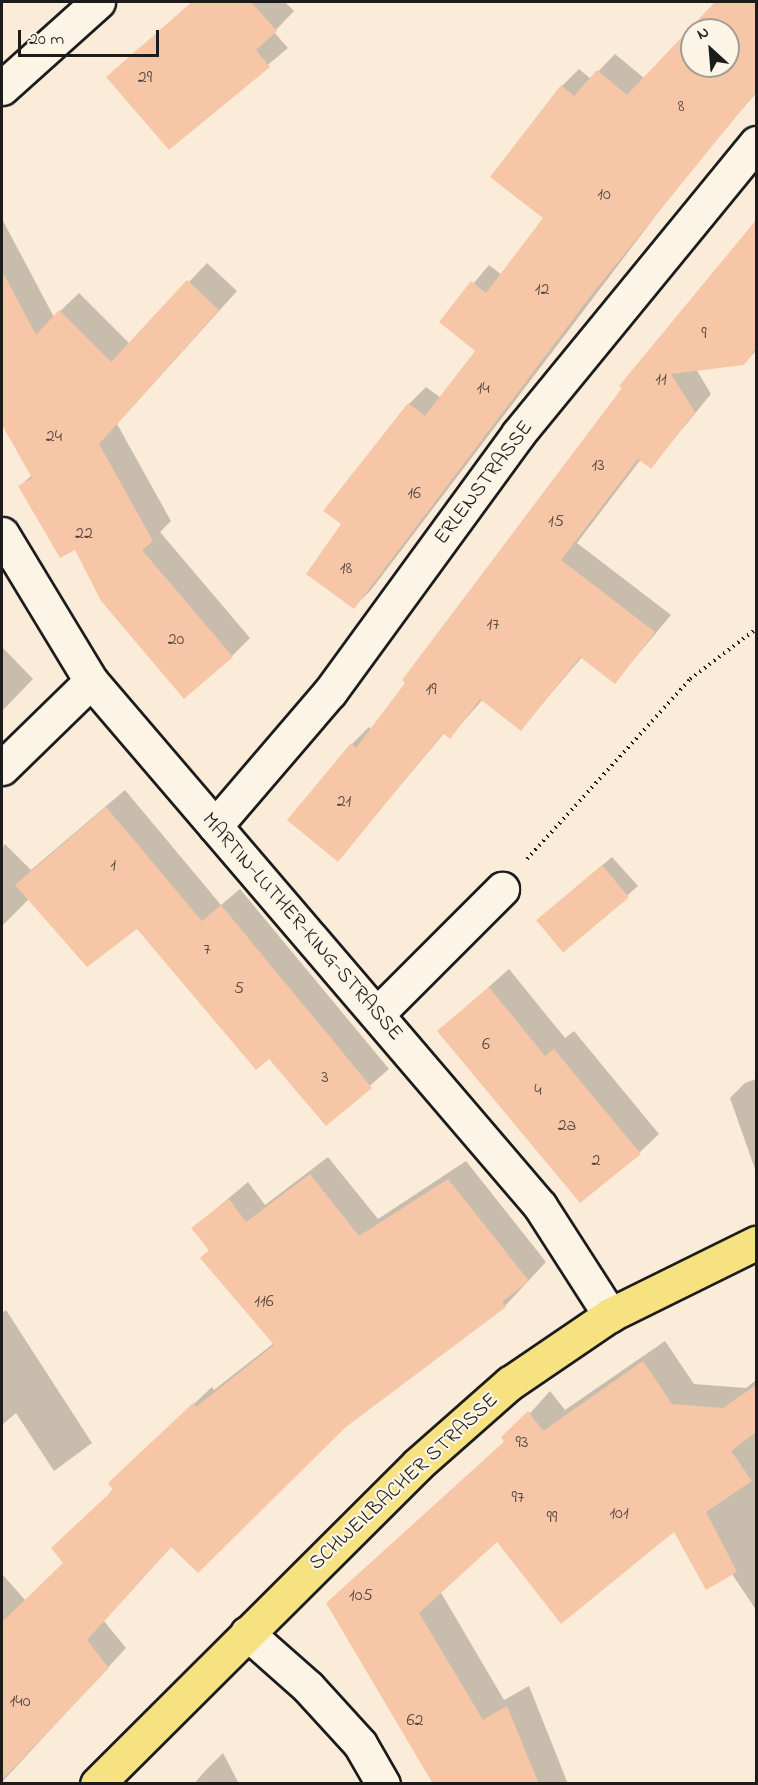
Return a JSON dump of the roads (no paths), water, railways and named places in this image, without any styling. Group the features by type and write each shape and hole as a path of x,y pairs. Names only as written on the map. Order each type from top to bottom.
{"main road":[{"name":"SCHWEILBACHER STRASSE","path":"97,1784 418,1464 510,1383 610,1315 756,1243"}],"street":[{"path":"2,88 98,2"},
{"name":"ERLENSTRASSE","path":"215,826 330,692 518,434 756,143"},
{"name":"MARTIN-LUTHER-KING-STRASSE","path":"2,534 91,681 540,1206 610,1315"},
{"path":"2,768 91,681"},
{"path":"376,1014 502,888"},
{"path":"247,1633 308,1687 352,1736 383,1784"}]}
